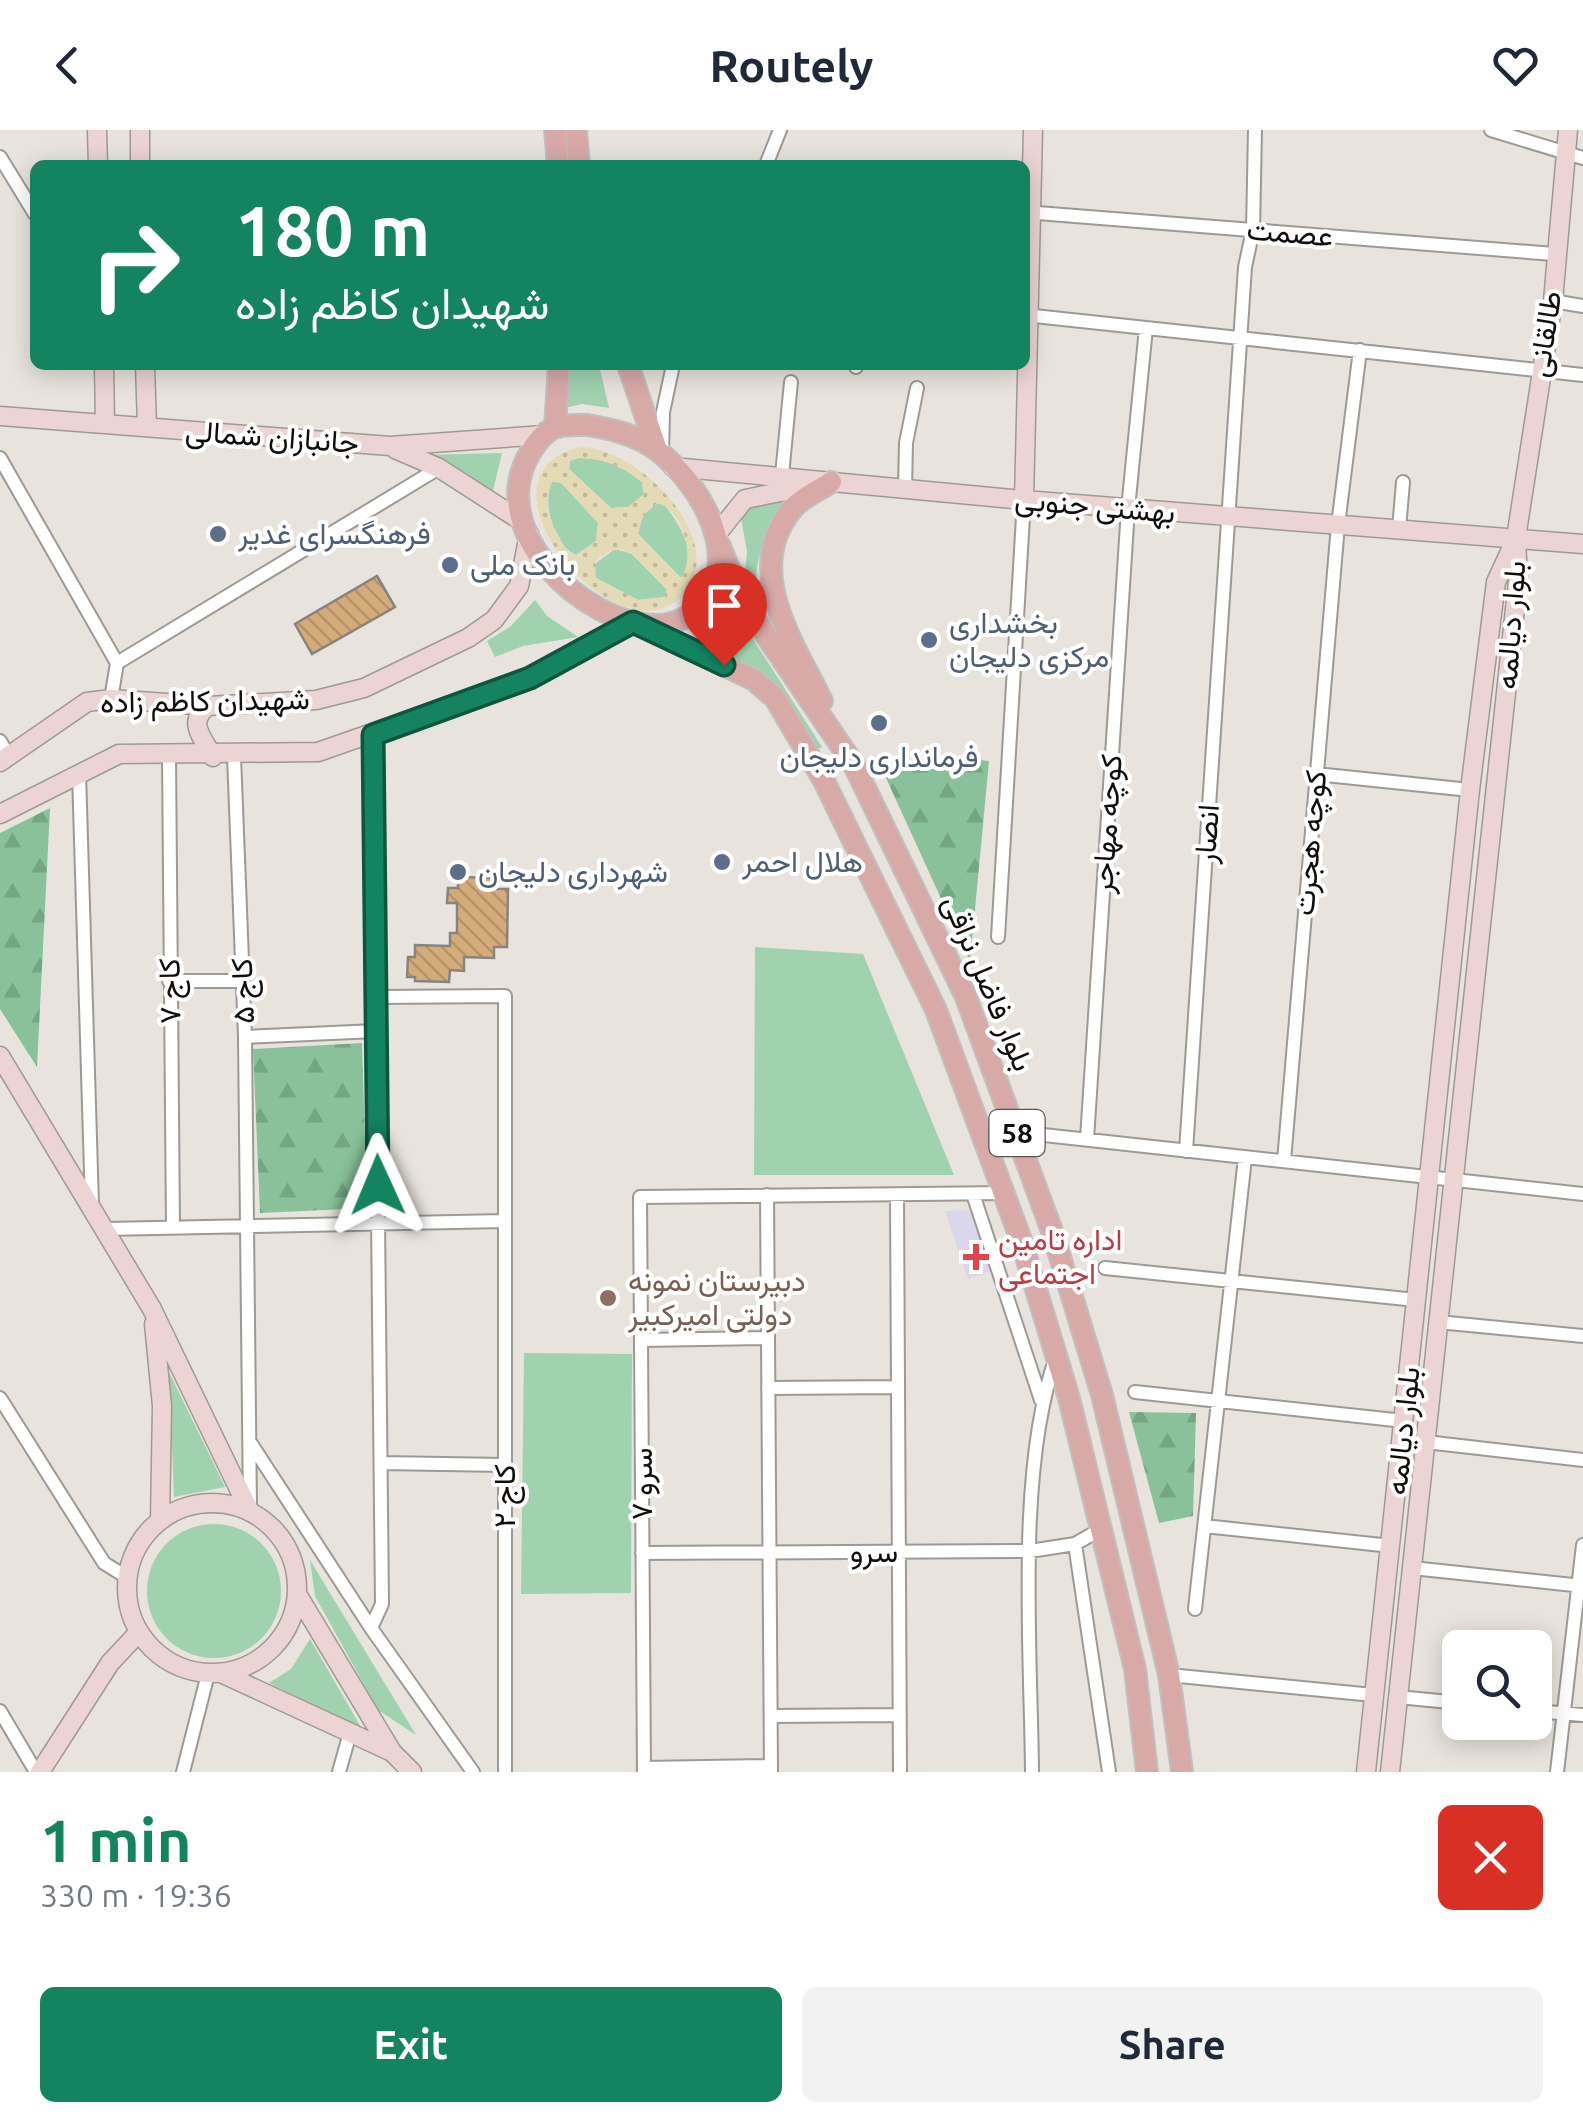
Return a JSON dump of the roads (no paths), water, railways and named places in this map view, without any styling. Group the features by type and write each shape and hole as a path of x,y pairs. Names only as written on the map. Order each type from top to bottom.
{"main road":[{"path":"555,130 558,160"},
{"path":"576,130 578,160"},
{"path":"550,431 587,425 618,430 664,457 696,492 718,540 714,582 704,603 693,614 665,625 637,624 578,596 554,574 526,528 518,496 523,464 550,431 557,370"},
{"path":"630,370 664,457"},
{"path":"832,482 794,506 776,536 770,570 774,604 854,765"},
{"name":"بلوار فاضل نراقی","path":"718,540 740,597 854,765 966,997 1016,1132 1102,1395 1168,1674 1182,1772"},
{"name":"بلوار فاضل نراقی","path":"637,624 754,680 775,698 824,780 936,1010 1005,1194 1056,1356 1134,1669 1147,1772"}],"street":[{"path":"97,130 98,160"},
{"path":"140,130 140,160"},
{"path":"1030,171 1032,130"},
{"name":"انصار","path":"1186,1150 1246,267 1254,230 1255,130"},
{"path":"1491,130 1574,157"},
{"name":"طالقانی","path":"1516,538 1553,302 1554,254 1574,157 1568,130"},
{"path":"768,160 778,131"},
{"path":"0,157 30,206"},
{"name":"عصمت","path":"1030,212 1554,254"},
{"path":"1553,302 1583,306"},
{"path":"1030,315 1583,375"},
{"name":"کوچه مهاجر","path":"1086,1139 1128,509 1146,328"},
{"name":"کوچه هجرت","path":"1284,1161 1338,525 1360,350"},
{"path":"104,370 105,424"},
{"path":"146,370 147,428"},
{"path":"664,457 663,412 673,370"},
{"path":"998,937 1024,500 1026,370"},
{"path":"782,476 791,382"},
{"path":"904,488 906,443 917,388"},
{"name":"جانبازان شمالی","path":"0,416 390,446 550,431"},
{"path":"390,446 439,468 526,528"},
{"name":"بهشتی جنوبی","path":"664,457 832,482 1583,544"},
{"path":"0,458 118,664 111,699"},
{"path":"118,664 439,468"},
{"path":"718,540 745,499 832,482"},
{"path":"1399,529 1402,482"},
{"name":"شهیدان کاظم زاده","path":"3,753 87,702 111,699 208,706 340,695 468,638 494,620 520,586 526,528"},
{"name":"بلوار دیالمه","path":"1366,1772 1470,790 1496,582 1516,538"},
{"name":"بلوار دیالمه","path":"1390,1772 1518,581 1516,538"},
{"name":"شهیدان کاظم زاده","path":"0,814 119,754 212,757 318,752 530,678 637,624"},
{"path":"208,706 198,714 196,727 212,757"},
{"path":"371,1628 382,1604 373,735"},
{"name":"کاج ۷","path":"169,755 173,1228"},
{"name":"کاج ۵","path":"234,756 245,1037 250,1512"},
{"path":"78,773 92,1205"},
{"path":"1316,774 1470,790"},
{"path":"169,981 243,981"},
{"name":"کاج ۲","path":"376,997 504,996 505,1772"},
{"path":"245,1037 376,1030"},
{"path":"0,1056 152,1308 250,1512"},
{"path":"1016,1132 1583,1194"},
{"path":"1195,1609 1245,1158"},
{"path":"897,1194 900,1772"},
{"path":"972,1194 1040,1400"},
{"path":"644,1770 771,1769 767,1196 1005,1194"},
{"name":"سرو ۷","path":"644,1770 640,1197 767,1196"},
{"path":"106,1229 505,1221"},
{"path":"1105,1268 1416,1300"},
{"path":"152,1308 162,1406 160,1521"},
{"path":"1438,1322 1583,1336"},
{"path":"641,1340 768,1338"},
{"path":"1032,1772 1030,1551 1040,1400 1056,1356"},
{"path":"768,1388 898,1387"},
{"path":"1135,1392 1404,1420"},
{"path":"0,1398 104,1563 128,1578"},
{"path":"249,1440 371,1628 473,1772"},
{"path":"1426,1442 1583,1460"},
{"path":"381,1464 505,1465"},
{"path":"392,1752 214,1674 168,1662 139,1632 129,1606 128,1578 144,1537 160,1521 204,1503 228,1504 271,1526 286,1546 298,1594 392,1752 412,1772"},
{"path":"1204,1526 1391,1546"},
{"name":"سرو","path":"642,1553 1030,1551 1075,1544 1100,1530"},
{"path":"1075,1544 1110,1772"},
{"path":"1557,1772 1583,1545"},
{"path":"1412,1568 1581,1586"},
{"path":"214,1674 265,1656 282,1638 298,1594"},
{"path":"0,1712 38,1772 110,1662 139,1632"},
{"path":"183,1772 214,1674"},
{"path":"1168,1674 1442,1701"},
{"path":"1552,1712 1583,1715"},
{"path":"771,1716 900,1715"},
{"path":"339,1772 350,1732"}],"place":[{"name":"فرهنگسرای غدیر","path":"218,534"},
{"name":"بانک ملی","path":"450,565"},
{"name":"بخشداری مرکزی دلیجان","path":"929,640"},
{"name":"فرمانداری دلیجان","path":"879,723"},
{"name":"هلال احمر","path":"722,862"},
{"name":"شهرداری دلیجان","path":"458,872"},
{"name":"اداره تامین اجتماعی","path":"976,1257"},
{"name":"دبیرستان نمونه دولتی امیرکبیر","path":"608,1298"}]}
